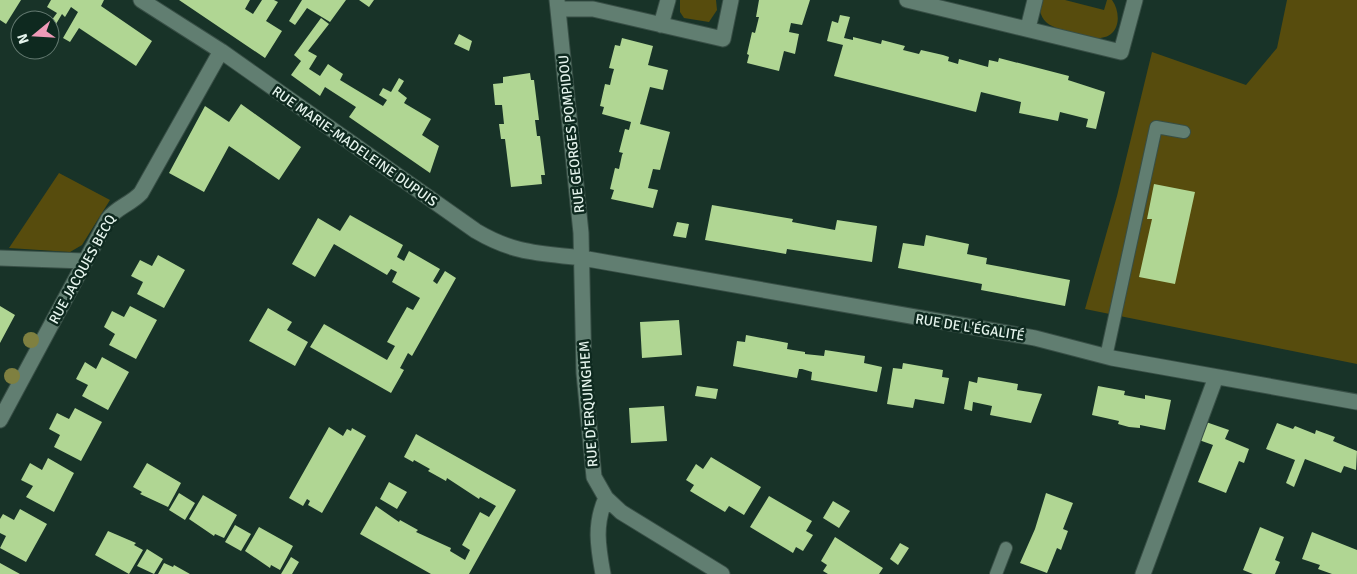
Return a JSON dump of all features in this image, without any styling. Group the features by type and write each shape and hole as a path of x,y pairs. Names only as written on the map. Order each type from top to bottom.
{"street":[{"name":"RUE MARIE-MADELEINE DUPUIS","path":"141,0 221,51 490,239 525,252 582,258"},
{"path":"661,26 668,0"},
{"name":"RUE GEORGES POMPIDOU","path":"582,258 558,5 593,9 723,39 731,0"},
{"path":"907,0 1121,52 1135,0"},
{"path":"1028,28 1035,0"},
{"name":"RUE JACQUES BECQ","path":"0,420 111,215 140,193 221,51"},
{"path":"0,258 85,262"},
{"name":"RUE DE L'ÉGALITÉ","path":"582,258 1035,338 1106,356 1216,378 1357,402"},
{"name":"RUE D'ERQUINGHEM","path":"582,258 584,373 594,477 606,498 629,518 722,574"},
{"path":"1143,574 1216,378"},
{"path":"603,574 597,534 600,510 606,498"}],"lane":[{"path":"1106,356 1156,126 1184,132"},
{"path":"996,574 1006,548"}],"shaded area":[{"path":"680,0 716,0 717,10 709,22 684,18 680,12"},
{"path":"1039,0 1065,0 1104,10 1107,0 1112,0 1118,18 1115,30 1105,37 1093,38 1062,30 1044,20 1040,12"},
{"path":"1287,0 1357,0 1357,364 1085,309 1117,196 1152,52 1246,85 1277,48"},
{"path":"59,173 110,200 82,245 70,252 9,248"}],"building":[{"path":"0,0 21,0 15,10 10,10 10,18 6,24 0,20"},
{"path":"51,0 104,0 101,6 152,41 136,66 79,28 70,42 63,38 78,12 71,7 65,17 62,14 60,17 60,10 52,10 47,7"},
{"path":"179,0 250,0 245,9 253,14 262,0 274,0 278,2 266,21 282,31 265,58"},
{"path":"302,0 346,0 330,22 307,8 295,25 289,21"},
{"path":"359,0 374,0 369,7"},
{"path":"759,0 810,0 802,25 791,23 789,32 799,34 795,54 784,51 779,71 747,63 752,32 755,33 759,17 756,17"},
{"path":"840,15 850,17 844,38 853,40 853,37 881,44 882,40 905,46 903,50 919,54 921,50 943,55 949,57 948,61 958,64 959,59 988,67 989,60 998,62 999,58 1069,76 1068,80 1105,92 1096,129 1086,127 1088,119 1060,112 1058,121 1019,113 1021,102 981,92 976,112 834,76 843,45 827,41 832,21 838,23"},
{"path":"321,18 329,24 308,51 317,56 309,69 320,76 328,64 343,74 340,80 383,106 387,100 379,95 383,88 391,92 399,78 404,81 398,91 407,98 404,103 431,119 422,135 439,146 430,173 349,117 356,107 325,87 320,96 291,75 301,61 294,55"},
{"path":"459,34 472,41 469,51 454,44"},
{"path":"622,38 653,46 648,65 668,70 663,90 650,87 640,124 670,132 660,170 653,169 648,188 658,190 653,208 611,199 614,190 610,189 615,168 619,169 623,153 619,152 625,129 629,130 631,122 602,114 604,107 600,106 605,84 610,85 614,69 609,68 615,45 620,46"},
{"path":"530,73 531,80 534,80 539,120 535,120 537,136 540,136 545,175 541,175 542,184 511,187 505,139 501,139 499,124 504,124 502,105 495,105 493,84 503,83 503,77"},
{"path":"241,104 301,147 279,180 229,146 204,192 169,173 205,106 229,122"},
{"path":"1154,184 1195,192 1175,284 1139,277 1152,219 1147,219"},
{"path":"712,205 793,219 792,222 835,230 837,220 877,226 872,262 787,249 786,254 705,240"},
{"path":"350,215 403,245 397,257 404,261 409,251 440,269 433,281 437,284 445,271 456,278 412,356 408,353 400,368 404,370 391,393 310,347 324,324 387,360 395,346 387,342 407,307 413,310 420,298 392,282 397,272 391,269 387,275 334,244 315,277 292,264 318,218 340,231"},
{"path":"677,222 689,224 686,238 673,236"},
{"path":"926,235 969,244 967,254 987,258 986,264 1070,280 1065,306 981,290 982,284 898,268 903,243 924,246"},
{"path":"158,255 185,270 164,308 137,294 143,282 131,276 140,260 152,266"},
{"path":"0,306 15,315 0,343"},
{"path":"130,306 157,320 136,359 109,345 115,334 104,327 112,311 124,317"},
{"path":"268,308 292,322 287,330 308,342 295,366 249,341"},
{"path":"679,320 682,355 642,358 640,322"},
{"path":"746,335 788,343 787,349 805,352 805,354 824,356 825,350 865,356 864,363 882,367 877,392 811,380 812,372 802,369 799,369 797,378 733,366 737,341 745,342"},
{"path":"102,357 129,372 108,410 82,396 88,385 76,379 85,362 96,369"},
{"path":"903,363 943,370 942,377 949,378 944,404 915,399 913,408 887,404 893,368 902,369"},
{"path":"978,377 1018,384 1017,390 1042,394 1031,423 990,415 992,406 973,402 972,411 964,409 969,381 977,383"},
{"path":"697,386 718,389 716,399 695,396"},
{"path":"1098,386 1125,391 1124,395 1145,399 1145,395 1171,400 1165,430 1140,425 1140,428 1129,427 1118,424 1119,421 1092,415"},
{"path":"664,406 667,441 631,443 629,408"},
{"path":"75,408 102,422 81,461 54,447 60,435 49,429 57,413 69,419"},
{"path":"1206,422 1229,430 1225,439 1249,449 1244,463 1239,461 1226,493 1198,482 1213,445 1199,440"},
{"path":"1277,423 1293,429 1295,426 1315,434 1316,430 1335,437 1333,441 1357,451 1356,470 1344,466 1341,473 1305,459 1294,487 1286,483 1295,460 1266,449"},
{"path":"329,427 343,436 347,429 351,431 352,428 366,436 322,513 308,505 310,501 307,499 303,506 289,498"},
{"path":"416,434 516,490 469,574 431,574 360,534 376,506 399,522 400,520 418,530 416,532 451,548 450,551 465,560 470,550 462,545 480,512 489,517 496,506 480,497 479,499 447,478 446,481 428,471 430,469 414,460 413,462 404,457"},
{"path":"711,457 761,487 744,515 729,506 725,512 690,491 694,485 686,480 696,464 703,469"},
{"path":"48,458 74,473 54,512 26,497 33,486 21,480 30,463 42,470"},
{"path":"147,463 181,483 168,507 140,494 142,492 133,487"},
{"path":"389,482 407,492 397,509 380,499"},
{"path":"179,493 195,503 185,520 169,510"},
{"path":"1046,493 1073,503 1063,529 1068,531 1061,550 1057,548 1047,573 1020,563 1035,529"},
{"path":"203,495 237,515 224,538 215,534 214,536 189,519"},
{"path":"769,496 812,521 806,531 813,535 803,551 796,547 793,553 750,527"},
{"path":"833,501 850,511 839,528 823,518"},
{"path":"20,509 47,524 26,562 0,548 6,536 0,533 0,519 3,514 14,520"},
{"path":"235,525 251,534 241,551 225,542"},
{"path":"259,527 293,546 280,570 271,565 270,568 245,551"},
{"path":"1260,527 1284,537 1275,560 1280,562 1275,574 1253,574 1243,570"},
{"path":"108,531 136,543 134,545 143,550 129,574 95,555"},
{"path":"1312,532 1357,550 1357,574 1332,574 1318,569 1320,565 1302,559"},
{"path":"835,537 883,568 879,574 828,574 823,571 827,565 821,561"},
{"path":"900,543 909,548 898,565 890,559"},
{"path":"147,549 163,559 154,574 137,566"},
{"path":"291,557 299,562 292,574 281,574"},
{"path":"0,563 20,574 0,574"},
{"path":"164,563 173,567 174,565 190,574 158,574"}]}
